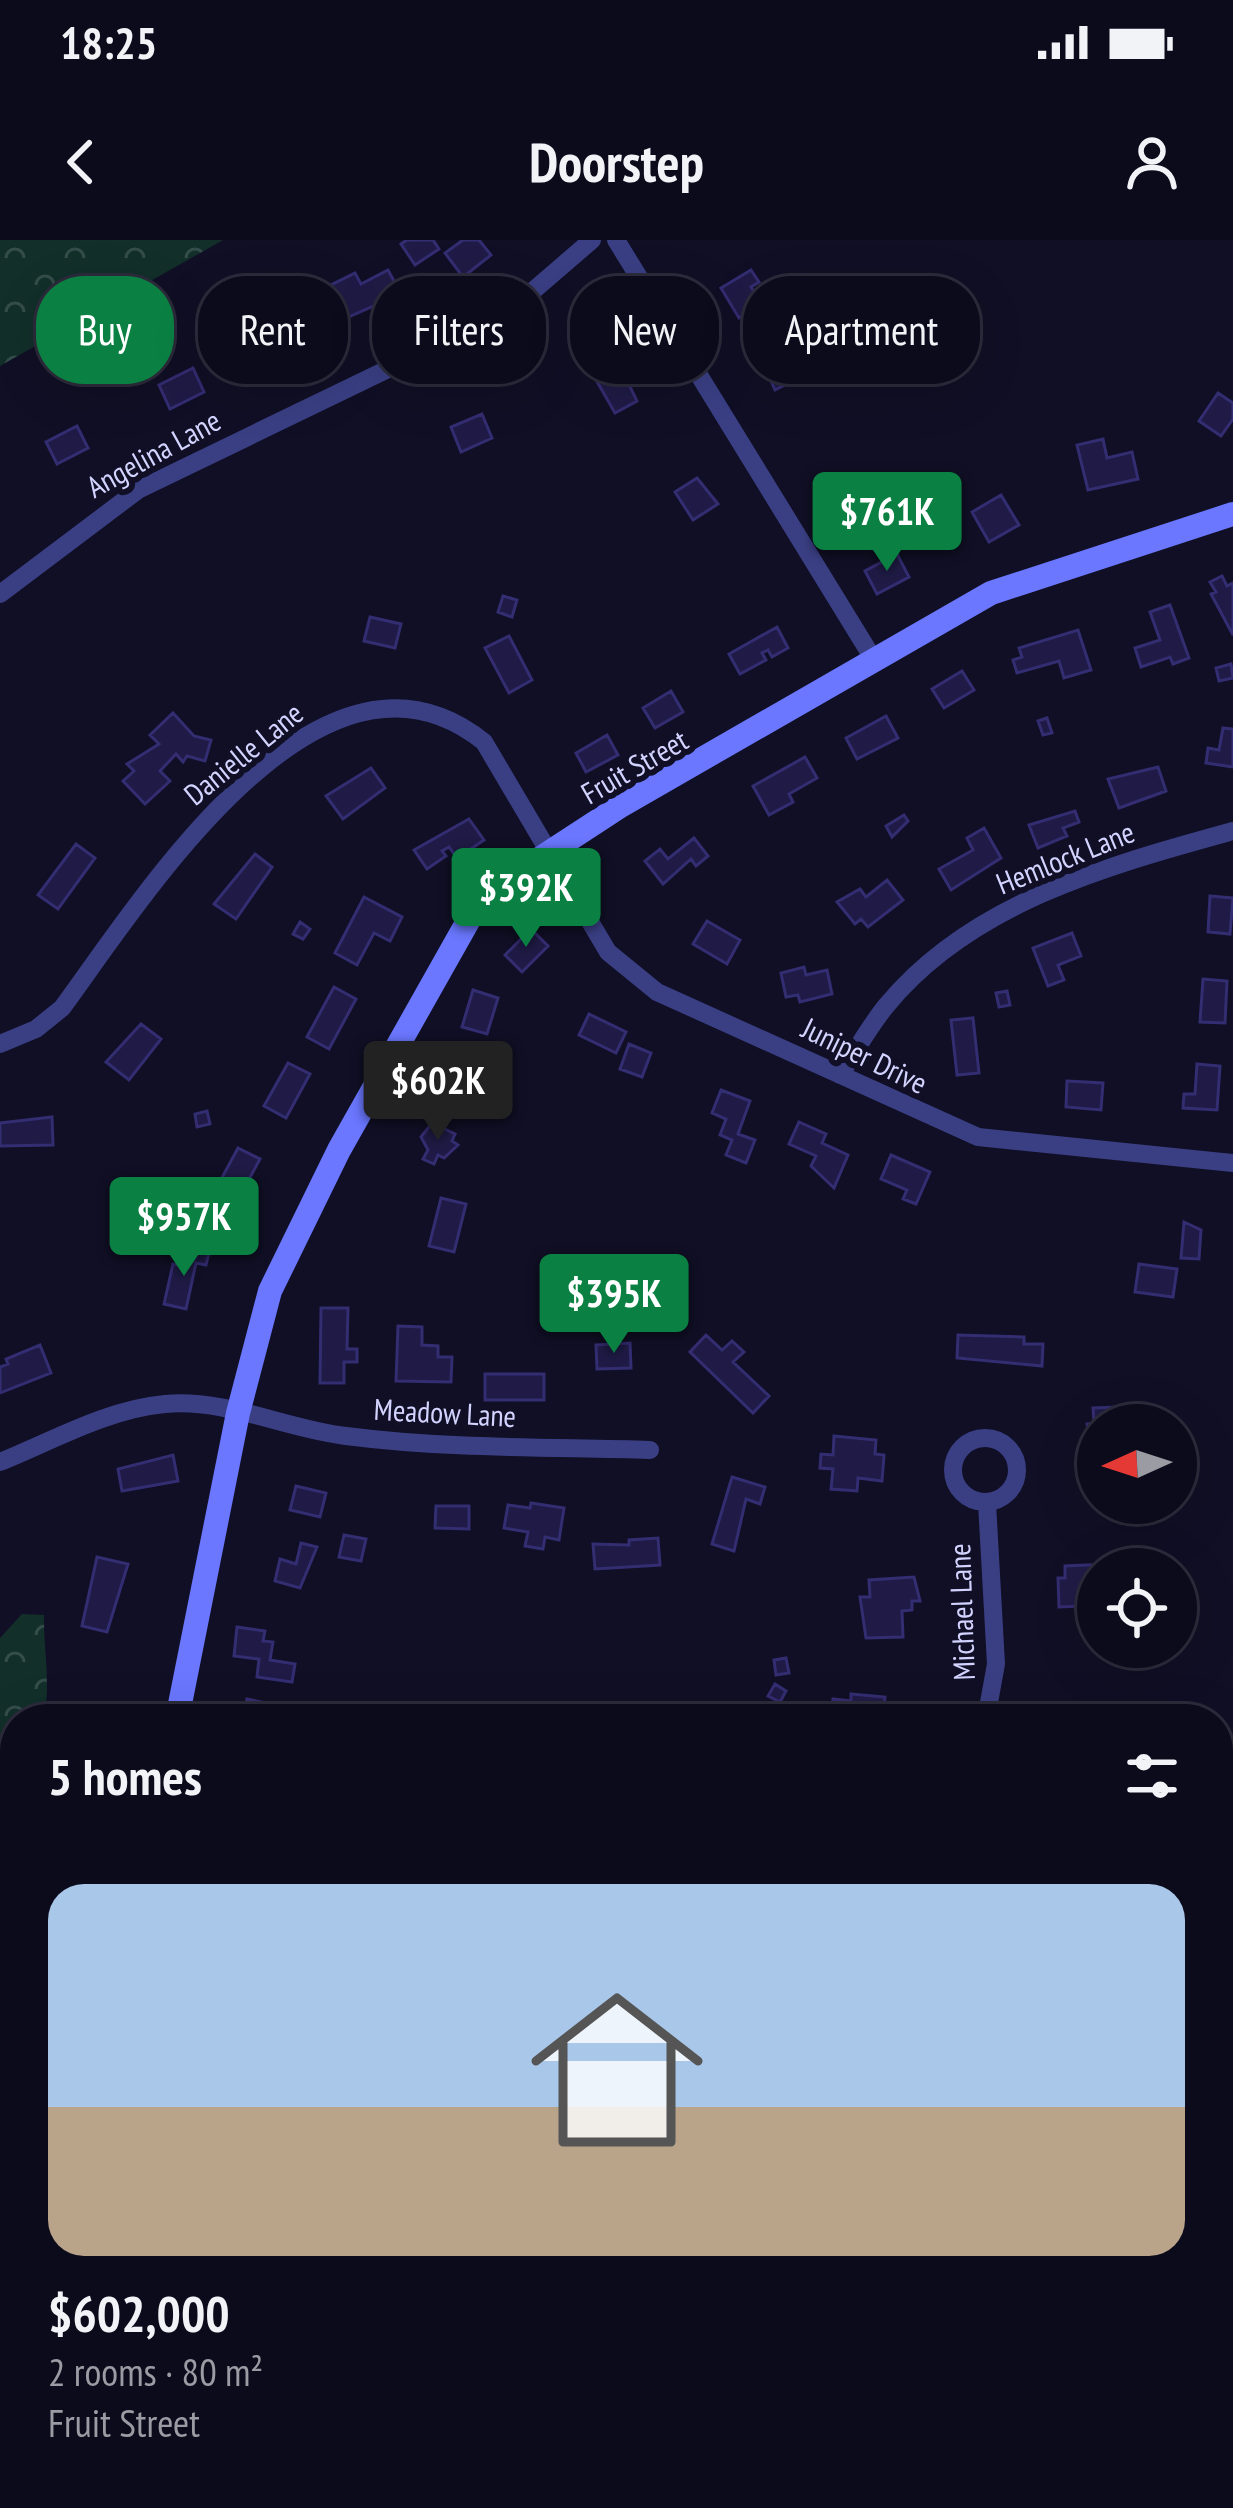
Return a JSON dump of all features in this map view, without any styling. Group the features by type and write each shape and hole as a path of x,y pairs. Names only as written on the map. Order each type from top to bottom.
{"street":[{"name":"Angelina Lane","path":"0,594 138,490 512,310 592,240"},
{"path":"616,240 874,660"},
{"name":"Fruit Street","path":"180,1704 238,1413 270,1291 455,938 501,884 991,593 1042,572 1233,514"},
{"name":"Danielle Lane","path":"0,1044 36,1029 62,1008 148,890 219,806 334,718 376,707 424,711 460,723 484,742 507,773 551,851"},
{"name":"Hemlock Lane","path":"840,1075 886,1005 935,959 987,921 1045,891 1233,830"},
{"name":"Juniper Drive","path":"551,851 608,952 632,976 691,1010 978,1137 1233,1163"},
{"name":"Meadow Lane","path":"0,1462 138,1408 200,1403 339,1436 421,1444 650,1450"},
{"name":"Michael Lane","path":"987,1502 996,1664 989,1704"}],"green space":[{"path":"0,240 223,240 159,276 36,276 36,346 0,366"},
{"path":"22,1614 44,1615 46,1704 0,1704 0,1638"}],"building":[{"path":"433,240 439,249 415,265 401,244"},
{"path":"463,240 479,240 491,255 462,276 445,253"},
{"path":"751,270 755,276 743,276 743,315 739,318 721,288"},
{"path":"355,273 361,284 372,278 372,307 348,317 348,276"},
{"path":"193,368 204,392 170,409 159,385 174,384 174,378"},
{"path":"598,384 629,384 637,401 615,413"},
{"path":"1218,393 1233,403 1233,419 1221,436 1199,421"},
{"path":"482,414 492,438 461,452 451,427"},
{"path":"77,426 88,448 57,464 46,442"},
{"path":"1103,439 1107,458 1132,452 1138,479 1088,490 1077,445"},
{"path":"697,478 718,504 693,520 675,492"},
{"path":"1001,495 1019,525 989,542 972,512"},
{"path":"897,554 909,577 877,594 865,571"},
{"path":"1222,576 1227,586 1233,583 1233,635 1211,594 1216,592 1210,582"},
{"path":"503,596 517,600 512,617 498,612"},
{"path":"1170,605 1189,658 1173,664 1170,657 1141,667 1135,648 1160,640 1150,612"},
{"path":"370,617 401,624 395,648 364,641"},
{"path":"777,627 788,648 772,657 768,650 762,653 766,660 740,674 729,654"},
{"path":"1078,630 1091,670 1064,678 1059,661 1017,673 1013,660 1022,657 1019,648"},
{"path":"509,636 532,680 509,693 485,648"},
{"path":"1231,664 1233,678 1219,681 1216,668"},
{"path":"962,671 974,690 944,708 932,689"},
{"path":"671,691 683,712 655,728 643,708"},
{"path":"173,713 194,736 211,740 205,761 187,756 183,762 176,754 160,771 170,781 145,804 123,781 134,771 127,764 159,744 150,735"},
{"path":"886,716 898,738 857,759 846,738"},
{"path":"1047,718 1052,733 1043,735 1038,721"},
{"path":"1223,728 1233,729 1233,767 1206,763 1208,748 1219,750"},
{"path":"607,735 618,755 586,772 576,753"},
{"path":"805,757 817,778 789,794 793,802 769,815 753,786"},
{"path":"1158,767 1166,791 1119,808 1108,779"},
{"path":"371,768 385,788 343,819 326,796"},
{"path":"1075,811 1079,822 1063,828 1067,836 1038,848 1029,825"},
{"path":"904,815 908,821 892,837 886,826"},
{"path":"469,819 484,840 457,858 449,847 442,851 446,856 427,869 414,850"},
{"path":"984,828 1001,858 951,890 939,869 973,850 967,838"},
{"path":"694,838 708,856 696,866 691,859 663,884 645,861 660,849 668,859"},
{"path":"76,844 95,858 58,909 38,895"},
{"path":"255,854 272,867 236,919 214,904"},
{"path":"887,880 903,900 868,927 861,919 855,924 837,902 860,889 866,897"},
{"path":"1210,896 1233,898 1230,934 1208,932"},
{"path":"364,897 402,917 390,941 374,933 357,965 335,953"},
{"path":"707,921 740,940 727,964 693,944"},
{"path":"300,922 310,929 303,939 293,934"},
{"path":"531,929 548,946 522,972 505,955"},
{"path":"1072,933 1081,956 1058,965 1064,980 1048,986 1033,948"},
{"path":"804,967 806,975 827,970 832,994 800,1002 798,995 786,997 781,973"},
{"path":"1203,979 1227,981 1225,1023 1200,1022"},
{"path":"334,987 356,999 329,1049 307,1037"},
{"path":"473,990 498,998 487,1034 462,1027"},
{"path":"1007,991 1010,1005 999,1007 996,993"},
{"path":"589,1014 626,1032 616,1053 579,1035"},
{"path":"973,1018 979,1073 957,1075 951,1020"},
{"path":"141,1024 161,1039 129,1080 106,1062"},
{"path":"629,1044 651,1053 642,1077 620,1069"},
{"path":"288,1063 310,1074 286,1118 264,1106"},
{"path":"1197,1064 1220,1066 1217,1110 1183,1108 1184,1094 1195,1094"},
{"path":"1067,1081 1103,1083 1101,1110 1066,1107"},
{"path":"721,1090 750,1101 738,1134 755,1140 746,1163 726,1155 732,1140 720,1135 726,1119 712,1113"},
{"path":"207,1111 210,1124 197,1127 195,1114"},
{"path":"52,1117 53,1145 0,1146 0,1123"},
{"path":"799,1122 826,1134 822,1143 848,1155 834,1188 811,1166 816,1156 789,1144"},
{"path":"432,1123 455,1134 452,1141 458,1145 444,1158 438,1155 434,1164 423,1159 428,1150 421,1137"},
{"path":"238,1148 260,1159 234,1207 212,1196"},
{"path":"891,1155 930,1172 916,1204 903,1199 907,1190 881,1179"},
{"path":"441,1198 466,1204 454,1252 429,1246"},
{"path":"1184,1222 1201,1230 1199,1259 1181,1258"},
{"path":"186,1249 209,1253 206,1265 196,1263 186,1309 164,1304 173,1264 182,1266"},
{"path":"1139,1264 1177,1269 1173,1297 1135,1292"},
{"path":"321,1308 348,1308 347,1349 357,1349 357,1362 344,1362 344,1383 320,1383"},
{"path":"398,1326 422,1327 422,1345 438,1346 438,1357 452,1357 451,1382 396,1381"},
{"path":"706,1335 722,1350 732,1341 744,1352 733,1362 769,1396 753,1413 690,1352"},
{"path":"958,1335 1024,1337 1024,1344 1043,1344 1042,1366 957,1358"},
{"path":"630,1343 631,1368 597,1369 596,1345"},
{"path":"40,1345 51,1373 0,1393 0,1367 8,1364 6,1359"},
{"path":"485,1374 544,1374 544,1400 485,1400"},
{"path":"834,1436 876,1440 875,1454 884,1455 882,1481 858,1478 857,1491 831,1489 833,1469 820,1468 821,1454 833,1455"},
{"path":"173,1455 178,1481 122,1491 118,1469"},
{"path":"732,1477 765,1487 760,1504 746,1499 734,1551 712,1544"},
{"path":"296,1486 326,1493 320,1517 290,1510"},
{"path":"531,1503 564,1508 559,1540 545,1537 543,1549 525,1546 528,1532 504,1528 508,1505 530,1508"},
{"path":"436,1506 469,1506 469,1529 435,1528"},
{"path":"344,1535 366,1539 361,1561 339,1557"},
{"path":"658,1538 660,1565 595,1569 593,1544 629,1545 629,1540"},
{"path":"301,1543 317,1547 300,1588 275,1581 280,1559 296,1564"},
{"path":"97,1557 128,1564 107,1632 82,1626"},
{"path":"1077,1565 1077,1606 1059,1607 1058,1578 1065,1578 1065,1566"},
{"path":"914,1577 920,1601 912,1601 912,1610 902,1611 903,1637 866,1638 860,1597 870,1597 869,1580"},
{"path":"237,1627 265,1631 263,1641 273,1642 270,1660 295,1664 292,1682 257,1677 259,1659 234,1656"},
{"path":"786,1658 789,1673 776,1675 774,1660"},
{"path":"775,1684 786,1691 780,1702 768,1696"},
{"path":"851,1694 885,1697 884,1704 832,1704 833,1699 851,1701"}]}
